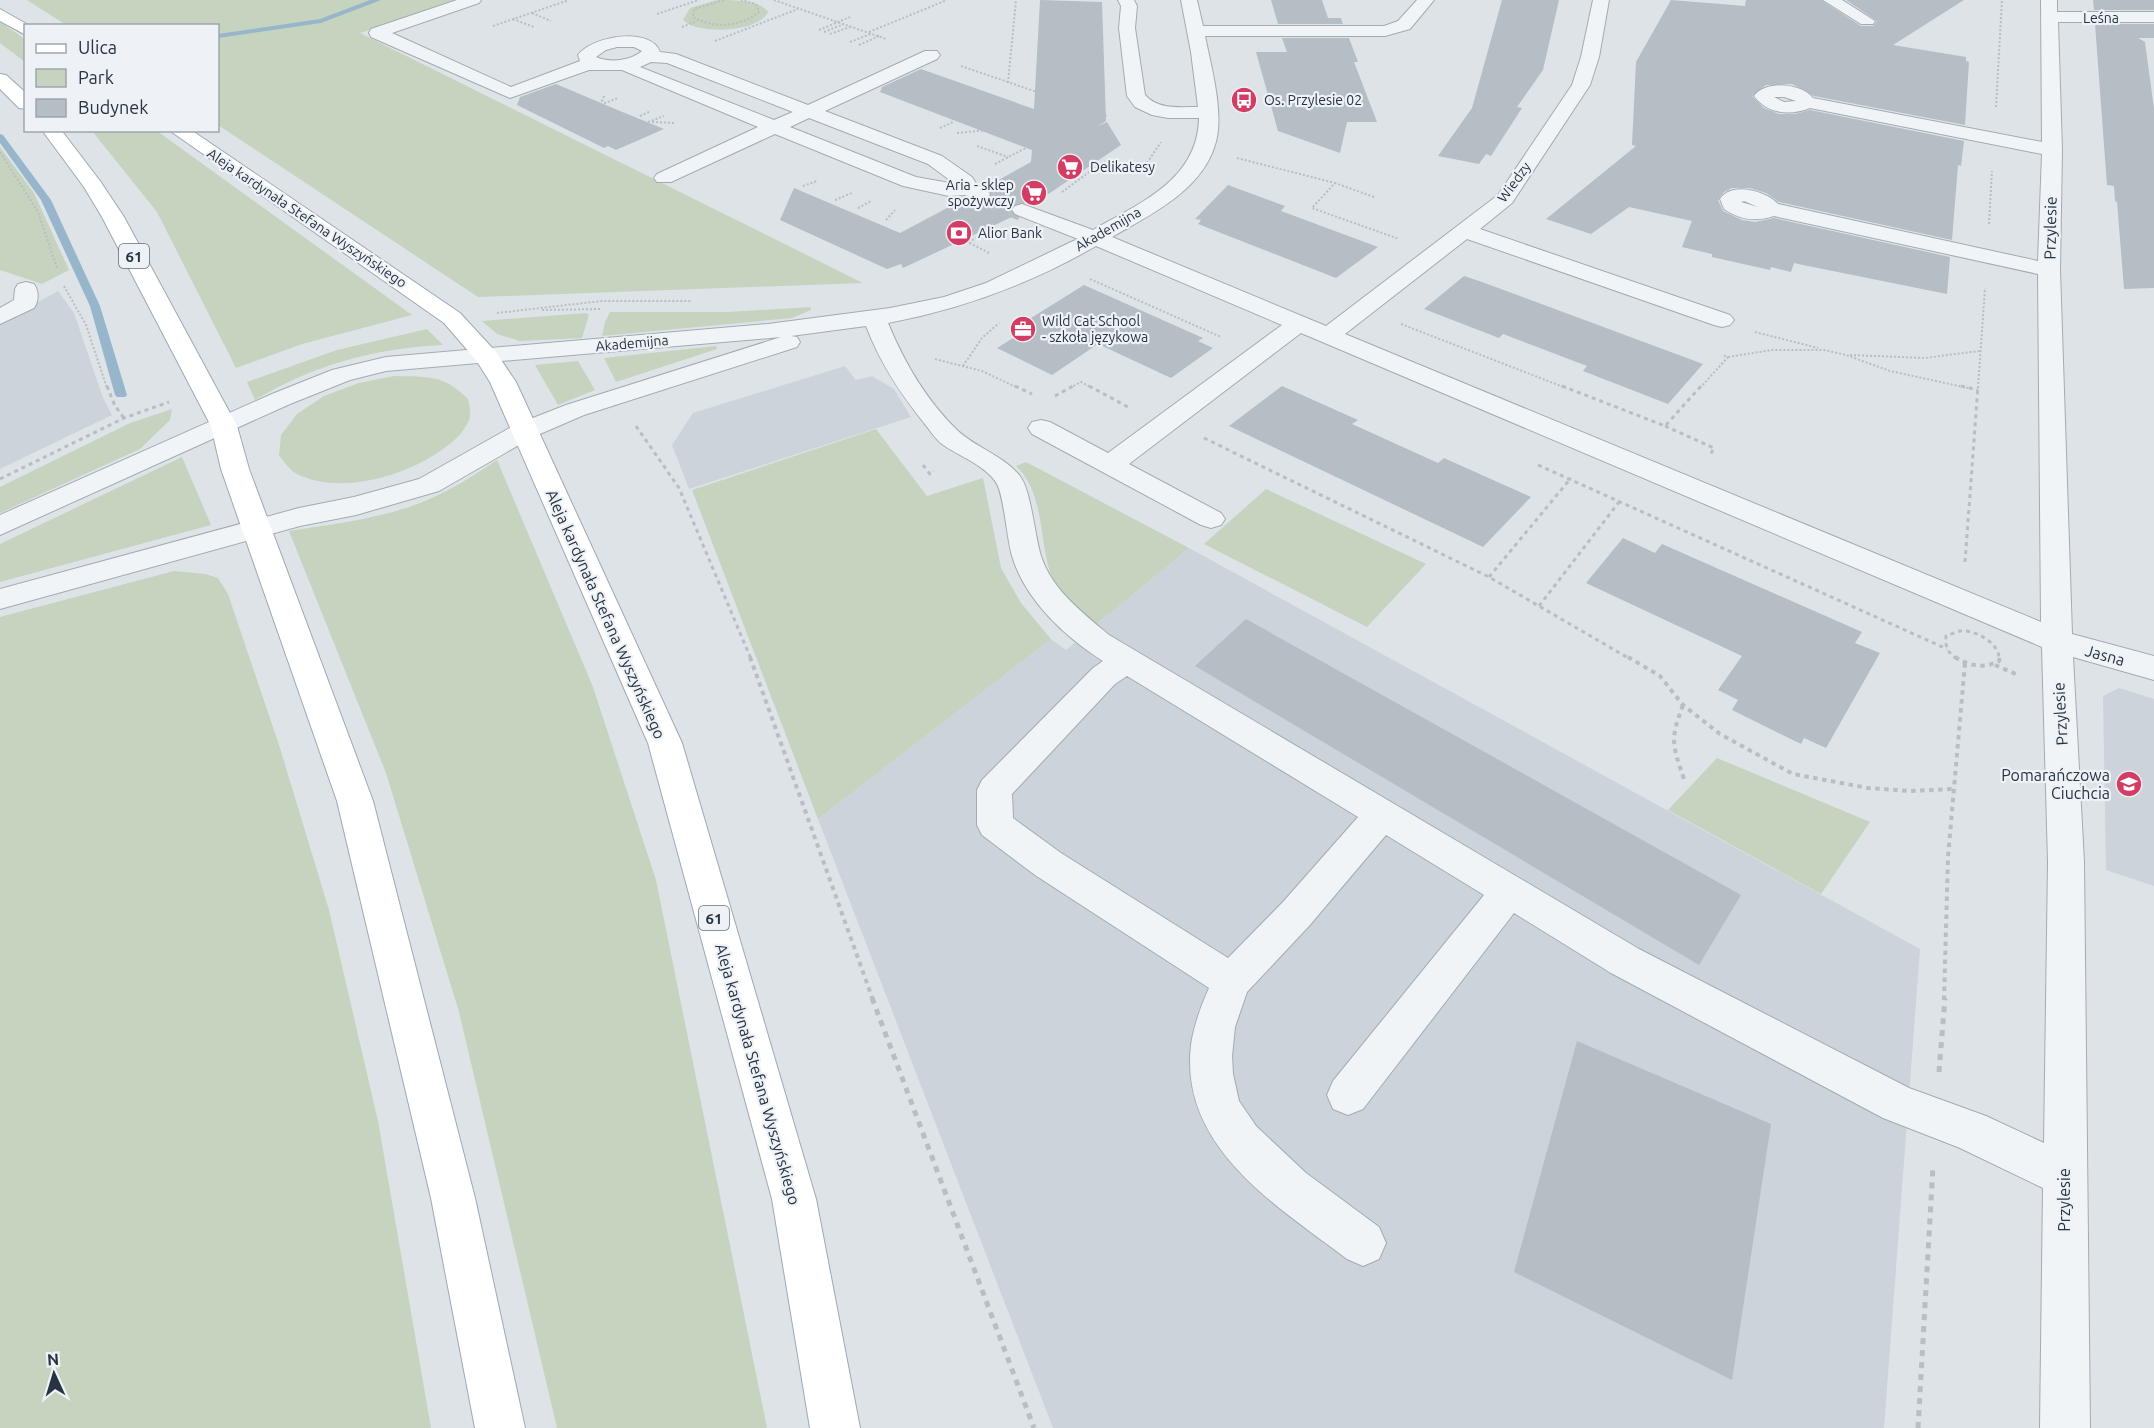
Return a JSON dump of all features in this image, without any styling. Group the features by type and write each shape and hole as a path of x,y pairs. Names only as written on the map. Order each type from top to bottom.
{"main road":[{"path":"0,14 24,29"},
{"path":"0,80 24,102"},
{"name":"61","path":"53,132 93,185 113,217 224,426 235,469 355,801 453,1198 500,1428"},
{"name":"Aleja kardynała Stefana Wyszyńskiego","path":"181,132 410,287 452,318 486,356"},
{"name":"61","path":"486,356 513,403 524,431"},
{"name":"Aleja kardynała Stefana Wyszyńskiego","path":"524,431 664,743 794,1199 835,1428"}],"street":[{"path":"473,0 377,33 510,93 592,63 626,65 651,52 650,48 644,44 611,43 591,50 587,59 592,63"},
{"path":"1126,0 1129,6 1127,28 1139,100 1149,109 1208,112"},
{"name":"Akademijna","path":"0,526 281,399 341,375 386,364 849,323 952,302 994,287 1095,238 1164,195 1188,174 1207,143 1208,112 1189,0"},
{"path":"1196,31 1385,31 1404,25 1426,0"},
{"name":"Wiedzy","path":"1329,335 1504,199 1581,85 1590,57 1601,0"},
{"path":"1831,0 1867,21"},
{"name":"Leśna","path":"2049,8 2154,17"},
{"name":"Przylesie","path":"2049,8 2052,150 2049,270 2056,641 2066,862 2065,1428"},
{"path":"626,65 635,71 910,182 949,190 974,192 964,181 935,160 670,58 647,56"},
{"path":"664,178 931,56"},
{"path":"1807,102 2052,150"},
{"path":"1771,209 2049,270"},
{"name":"Jasna","path":"1022,210 1329,335 2056,641 2154,668"},
{"path":"1463,230 1722,320"},
{"path":"0,317 26,303 26,289"},
{"path":"874,318 888,350 911,391 949,437 992,464 1010,482 1027,557 1038,582 1060,611 1098,643 1625,961 1898,1104 1971,1131 2064,1175"},
{"name":"Akademijna","path":"0,599 429,485 524,431 575,410 849,323"},
{"path":"1110,465 1300,323"},
{"path":"1041,428 1210,519"},
{"path":"1126,660 1104,676 994,790 995,825 1048,864 1231,981"},
{"path":"1363,1243 1255,1158 1228,1126 1214,1089 1210,1055 1216,1017 1231,981 1296,914 1382,814"},
{"path":"1348,1095 1509,891"}],"path":[{"path":"701,0 708,3"},
{"path":"698,21 693,17 694,9 724,0"},
{"path":"674,30 698,21 728,24 748,19 759,12 756,4 741,0"},
{"path":"749,2 753,0"},
{"path":"774,0 1110,117"},
{"path":"850,42 947,0"},
{"path":"1008,83 1016,0"},
{"path":"1961,631 1995,139 2002,0"},
{"path":"709,43 798,8"},
{"path":"531,13 552,21"},
{"path":"510,17 534,27"},
{"path":"819,30 850,17"},
{"path":"748,19 760,23"},
{"path":"824,32 844,24"},
{"path":"830,34 850,26"},
{"path":"859,45 880,36"},
{"path":"956,134 1078,121 1106,109 1139,100"},
{"path":"648,122 678,123"},
{"path":"1232,157 1335,183 1374,197"},
{"path":"1059,194 1103,162 1141,170"},
{"path":"803,186 823,178"},
{"path":"1335,183 1312,208 1435,252"},
{"path":"835,200 855,192"},
{"path":"858,208 875,200"},
{"path":"886,220 896,209"},
{"path":"992,255 968,242 997,229"},
{"path":"1124,250 1079,274 1231,342"},
{"path":"1362,309 1665,426 1728,357"},
{"path":"1722,320 1760,334 1846,355 1890,371 1978,390"},
{"path":"1717,353 1728,357 1772,350 1824,350"},
{"path":"1846,355 1868,354 1906,358 1949,356 1980,351"},
{"path":"1047,401 1081,382 1164,425 1192,432 1489,577 1660,676 1683,705 1720,734 1793,774 1868,788 1911,791 1954,789"},
{"path":"615,397 680,488 751,660 901,1079 1034,1428"},
{"path":"109,398 124,418"},
{"path":"1537,465 1947,649"},
{"path":"1489,577 1570,480"},
{"path":"1539,606 1620,502"},
{"path":"1918,1428 1947,966 1948,856 1965,663"},
{"path":"1683,705 1673,732 1675,753 1684,779"}],"shaded area":[{"path":"58,291 74,313 103,398 112,415 0,469 0,323"},
{"path":"845,366 856,380 872,376 894,389 911,417 689,489 672,445 693,413"},
{"path":"1189,548 1920,949 1884,1428 1053,1428 818,819 1051,639 1066,650"},
{"name":"Pomarańczowa Ciuchcia","path":"2119,688 2154,699 2154,886 2106,870 2103,696"}],"green space":[{"path":"27,0 464,0 360,33 863,283 478,297 219,126 219,24 64,24"},
{"path":"717,0 752,3 768,12 753,24 727,30 701,28 683,20 690,8"},
{"path":"0,22 24,38 24,61 0,43"},
{"path":"93,132 158,132 412,315 302,344 236,368 157,212"},
{"path":"0,147 34,193 69,270 42,284 0,270"},
{"path":"811,307 811,310 792,318 602,336 610,312 728,312"},
{"path":"586,313 589,315 582,338 520,341 497,334 482,321"},
{"path":"427,329 443,345 394,350 346,360 299,377 255,400 247,382 337,350"},
{"path":"716,346 717,349 616,382 604,358"},
{"path":"578,361 595,390 558,405 535,365"},
{"path":"394,376 434,378 451,385 468,399 470,417 457,437 414,466 395,474 353,483 313,480 295,473 279,456 281,435 297,414 324,396 359,383"},
{"path":"172,409 170,420 140,449 0,513 0,487 130,423"},
{"path":"876,429 927,496 983,478 1001,568 1021,603 1051,639 818,819 692,490"},
{"path":"182,457 211,525 0,582 0,544"},
{"path":"497,460 593,687 656,880 767,1428 557,1428 459,1012 386,773 289,531 404,509 450,489"},
{"path":"1026,462 1189,548 1096,625 1064,594 1053,579 1032,489 1016,466"},
{"path":"1266,489 1426,564 1367,627 1204,544"},
{"path":"174,571 205,574 218,578 228,594 280,748 329,910 378,1121 431,1428 0,1428 0,617"},
{"path":"1717,758 1870,822 1821,894 1668,810"}],"building":[{"path":"1040,0 1102,2 1106,121 1097,127 1107,122 1121,145 1032,205 1023,202 1014,204 1010,210 1014,216 903,268 901,264 887,269 780,220 794,188 900,233 966,198 979,202 989,199 992,194 986,187 1031,162 1032,150 880,92 882,87 921,69 1034,109"},
{"path":"1271,0 1322,0 1328,18 1341,18 1343,24 1278,24"},
{"path":"1502,0 1559,0 1543,70 1517,107 1522,108 1491,156 1486,154 1479,164 1438,156 1472,108"},
{"path":"1671,0 1745,6 1746,0 1821,0 1861,26 1873,26 1877,21 1846,0 1964,0 1893,45 1966,57 1966,61 1969,62 1965,125 1814,96 1792,84 1766,85 1752,96 1764,108 1779,114 1795,114 1810,110 1964,141 1961,166 1958,165 1952,240 1779,202 1766,193 1750,188 1732,188 1724,192 1718,200 1723,211 1742,220 1755,222 1774,218 1950,257 1947,294 1794,263 1791,272 1771,267 1770,270 1712,257 1712,254 1682,247 1692,221 1629,207 1591,234 1546,219 1636,146 1632,145 1636,62"},
{"path":"2093,0 2154,0 2154,10 2094,10"},
{"path":"2095,24 2154,24 2154,38 2138,38 2145,42 2154,109 2154,288 2124,289 2117,202 2114,186 2107,185"},
{"path":"1282,38 1349,38 1358,62 1354,62 1377,122 1347,122 1340,153 1278,131 1256,52 1287,52"},
{"path":"556,84 664,129 616,150 608,146 604,148 517,105 520,97"},
{"path":"1228,185 1285,206 1281,211 1378,247 1336,278 1198,224 1201,220 1195,219"},
{"path":"1464,276 1703,364 1668,404 1583,371 1587,366 1503,334 1499,338 1424,309"},
{"path":"1084,285 1203,338 1198,341 1213,348 1171,378 1098,344 1052,375 997,348 1018,335 1010,331"},
{"path":"1282,386 1358,420 1352,424 1438,463 1444,458 1531,497 1483,547 1229,426"},
{"path":"1623,538 1655,553 1662,544 1862,632 1855,643 1880,653 1826,748 1804,738 1801,744 1732,710 1738,700 1718,690 1742,656 1586,583"},
{"path":"1246,619 1741,895 1699,965 1195,666"},
{"path":"1577,1041 1771,1124 1732,1380 1514,1272"}],"waterway":[{"path":"219,36 321,21 377,0"},
{"path":"0,137 46,200 95,306 121,395"}],"tunnel":[{"path":"980,194 1022,210"}],"place":[{"name":"Os. Przylesie 02","path":"1244,100"},
{"name":"Delikatesy","path":"1070,167"},
{"name":"Aria - sklep spożywczy","path":"1034,193"},
{"name":"Alior Bank","path":"959,233"},
{"name":"Wild Cat School - szkoła językowa","path":"1023,329"},
{"name":"Pomarańczowa Ciuchcia","path":"2129,784"}]}
